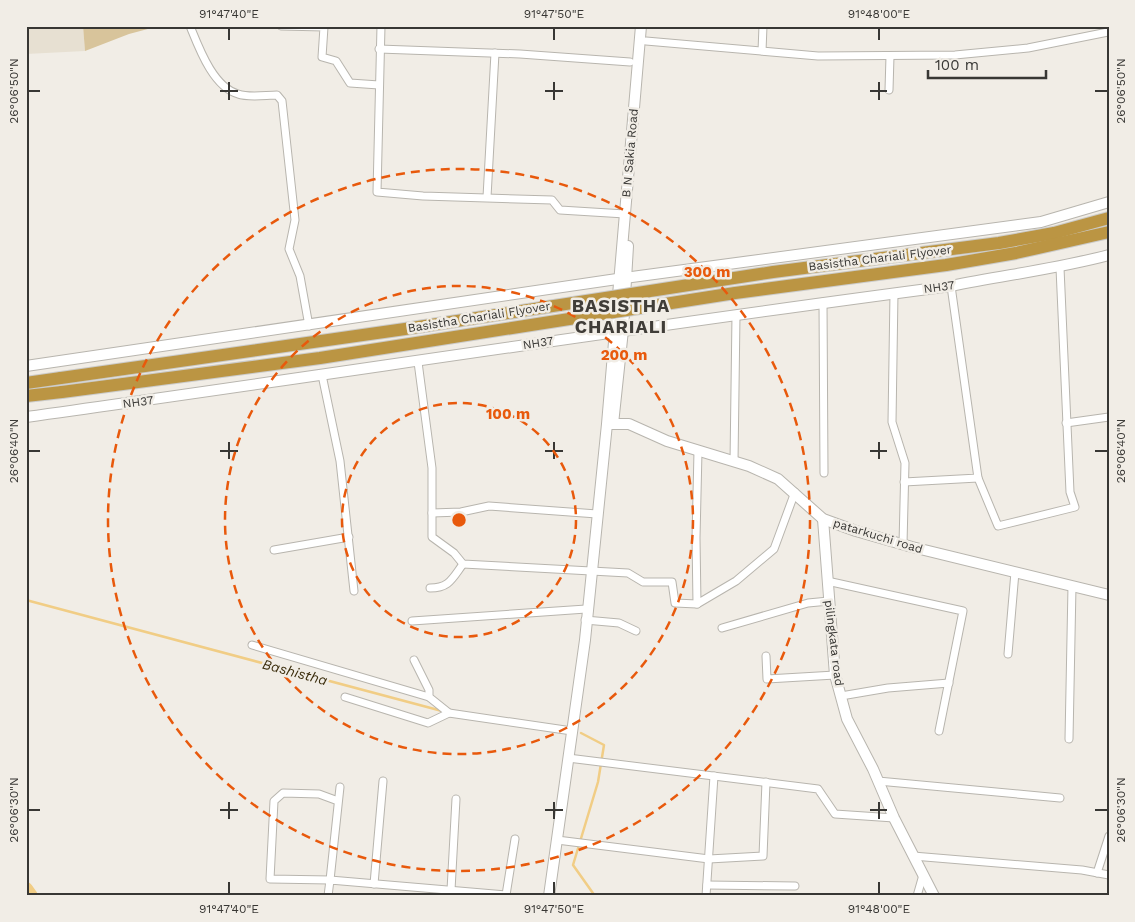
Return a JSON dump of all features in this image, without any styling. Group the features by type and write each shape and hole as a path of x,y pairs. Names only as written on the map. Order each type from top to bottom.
{"highway":[{"name":"Basistha Chariali Flyover","path":"26,383 396,330 753,274 999,243 1054,234 1109,218"},
{"name":"Basistha Chariali Flyover","path":"26,396 320,358 735,293 946,265 1016,253 1109,232"}],"street":[{"path":"190,26 200,51 217,80 238,94 277,95 282,101 295,220 289,248 300,276 309,326"},
{"path":"281,26 324,27 322,57 336,61 350,83 379,85"},
{"path":"381,26 376,192 423,196 552,200 560,210 625,214"},
{"name":"B N Sakia Road","path":"621,278 641,26"},
{"name":"B N Sakia Road","path":"621,278 647,26"},
{"path":"762,51 763,26"},
{"path":"646,41 818,56 955,55 1028,48 1107,30"},
{"path":"379,49 495,53 630,62"},
{"path":"487,197 495,53"},
{"path":"888,90 890,56"},
{"path":"26,366 309,326 621,278 1041,222 1109,202"},
{"name":"NH37","path":"26,417 418,362 618,330 951,286 1004,275 1060,268 1109,255"},
{"path":"951,286 978,478 998,526 1075,507 1070,492 1060,268"},
{"path":"549,896 594,572 610,424 621,278"},
{"path":"894,293 892,422 896,439 902,451 904,482 902,544"},
{"path":"823,302 824,473"},
{"path":"734,462 736,315"},
{"path":"418,362 432,468 432,537 454,553 462,564"},
{"path":"322,376 340,461 354,591"},
{"path":"1066,423 1109,417"},
{"path":"588,620 586,609 594,572 597,514 610,424"},
{"name":"patarkuchi road","path":"610,424 629,424 667,441 734,462 778,479 795,492 823,519 902,544 1109,595"},
{"path":"697,604 698,451"},
{"path":"904,482 978,478"},
{"path":"462,564 628,574 643,582 672,582 676,603 697,604 736,581 774,549 795,492"},
{"path":"432,513 461,512 489,506 597,514"},
{"name":"pilingkata road","path":"823,519 835,675 841,696 848,719 894,818 934,896"},
{"path":"274,550 349,537"},
{"path":"430,588 442,588 462,564"},
{"path":"1008,654 1015,572"},
{"path":"827,581 963,612 939,731"},
{"path":"1069,739 1072,586"},
{"path":"722,628 808,603 828,601"},
{"path":"412,621 586,609"},
{"path":"588,620 619,623 636,631"},
{"path":"252,645 429,696 449,713 572,731"},
{"path":"766,656 767,678 835,675"},
{"path":"414,660 429,690 429,696"},
{"path":"841,696 888,688 949,683"},
{"path":"344,696 428,723 449,713"},
{"path":"568,758 818,789 835,814 894,818"},
{"path":"706,896 714,776"},
{"path":"374,884 383,781"},
{"path":"878,781 1060,798"},
{"path":"557,840 709,859 763,856 766,782"},
{"path":"328,896 340,787"},
{"path":"338,801 320,794 283,793 274,801 270,879 330,880 506,895 514,839"},
{"path":"451,890 456,799"},
{"path":"1097,873 1109,836"},
{"path":"913,856 1109,875"},
{"path":"917,896 923,875"},
{"path":"707,885 795,886"}],"shaded area":[{"path":"26,26 83,26 85,51 26,54"},
{"path":"83,26 159,26 129,34 85,51"}],"waterway":[{"name":"Bashistha","path":"26,600 442,711"},
{"name":"Bashistha","path":"581,733 604,745 598,782 573,865 595,896"},
{"path":"26,889 31,896"}],"district":[{"name":"BASISTHA CHARIALI","path":"621,316"}]}
